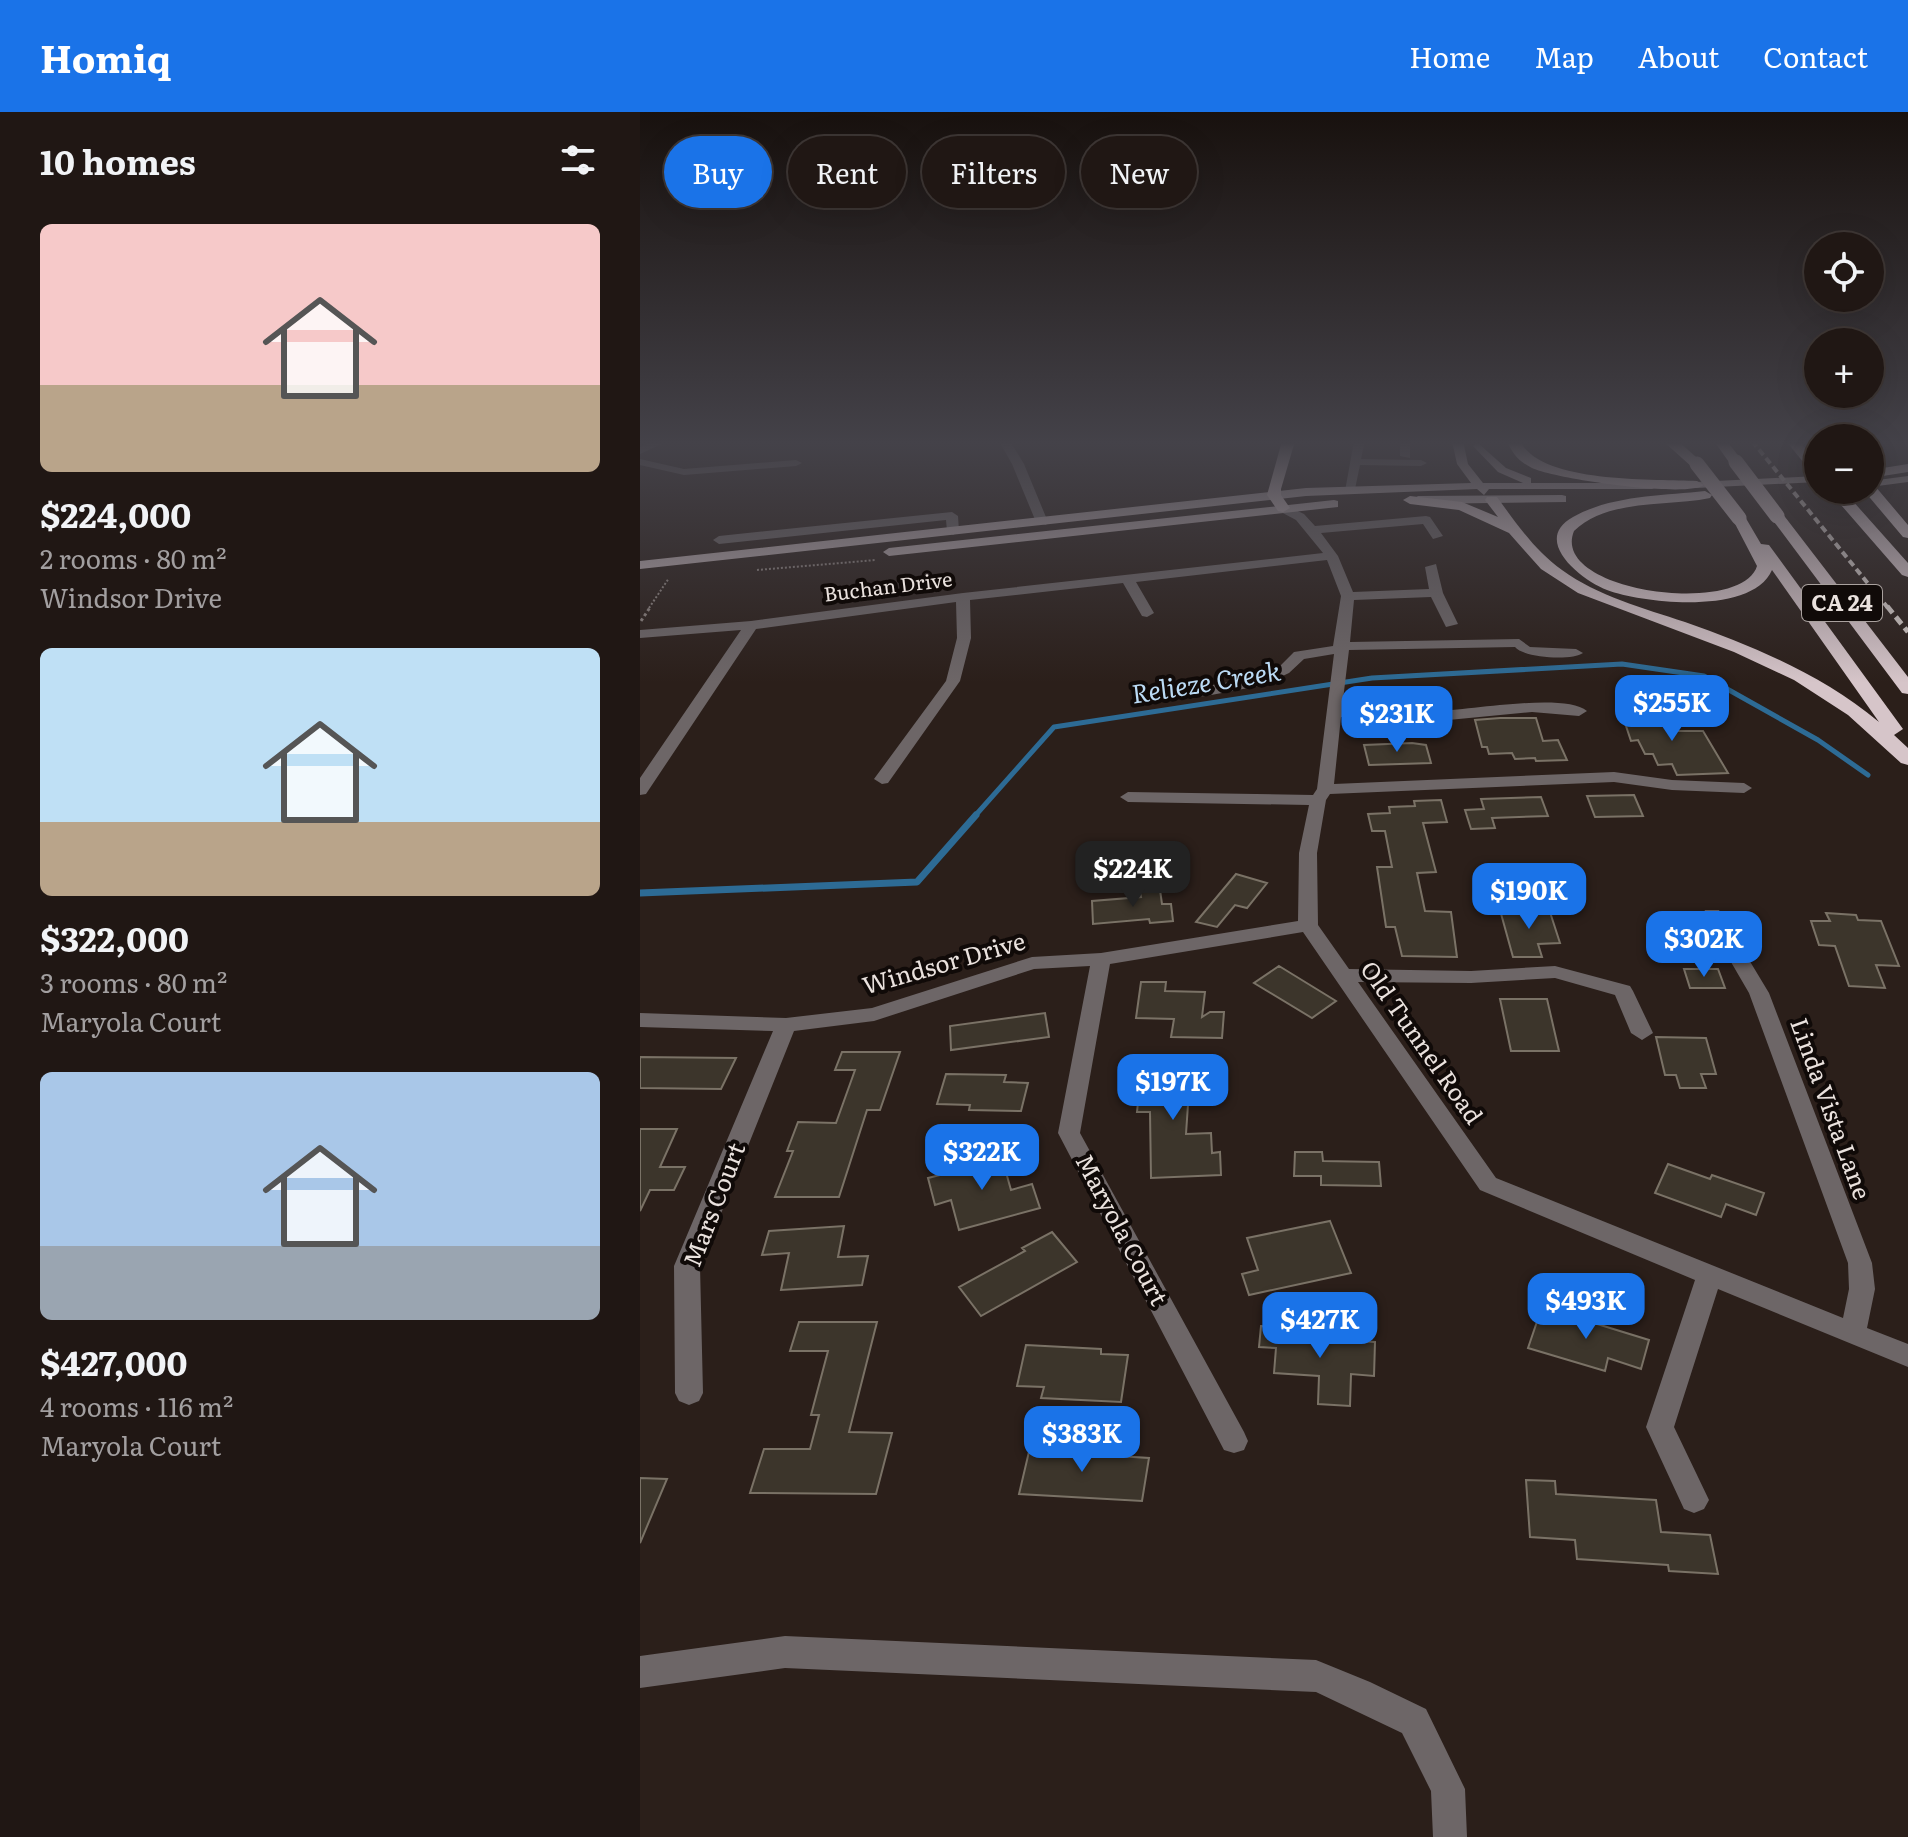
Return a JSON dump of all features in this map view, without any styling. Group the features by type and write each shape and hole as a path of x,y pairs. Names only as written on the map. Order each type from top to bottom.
{"highway":[{"path":"1495,522 1517,532"},
{"path":"1511,522 1546,565 1573,584 1624,607 1750,651 1815,682 1868,719 1908,759"},
{"path":"1579,522 1569,527 1563,545 1577,566 1622,589 1666,597 1730,593 1757,583 1764,575 1765,566 1741,522"},
{"path":"1742,522 1771,556 1908,746"},
{"name":"CA 24","path":"1781,522 1908,689"},
{"name":"CA 24","path":"1863,522 1908,572"}],"main road":[{"path":"640,565 1046,522"},
{"path":"640,576 1047,537 1173,522"}],"street":[{"path":"719,540 899,522"},
{"path":"952,522 953,531"},
{"path":"1304,522 1332,556 1348,596 1335,712 1308,853 1308,925"},
{"path":"1312,530 1409,522"},
{"path":"1427,522 1437,536"},
{"name":"Buchan Drive","path":"640,634 751,625 963,597 1332,556"},
{"path":"1431,567 1436,593 1451,624"},
{"path":"1128,580 1147,613"},
{"path":"1348,596 1436,593"},
{"path":"882,779 953,681 964,638 963,597"},
{"path":"640,790 751,625"},
{"path":"1152,695 1206,691 1259,682 1284,670 1299,655 1340,648 1519,643 1526,651 1576,653"},
{"path":"1335,712 1438,716 1532,707 1579,711"},
{"path":"1128,797 1321,794 1614,777 1672,785 1744,788"},
{"name":"Linda Vista Lane","path":"1712,914 1759,993 1860,1263 1864,1279 1853,1331"},
{"name":"Windsor Drive","path":"640,1020 786,1025 874,1014 1032,963 1101,959 1308,925"},
{"name":"Old Tunnel Road","path":"1308,925 1488,1184 1908,1356"},
{"name":"Maryola Court","path":"1101,959 1069,1133 1234,1441"},
{"path":"1342,975 1471,977 1555,972 1623,991 1642,1033"},
{"name":"Mars Court","path":"689,1393 687,1266 786,1025"},
{"path":"1694,1500 1660,1427 1709,1276"},
{"path":"640,1672 785,1652 1316,1676 1359,1693 1414,1721 1448,1789 1450,1837"}],"path":[{"path":"640,623 669,578"}],"building":[{"path":"1620,708 1665,709 1673,731 1703,731 1728,773 1677,775 1672,764 1658,765 1653,754 1645,754 1638,740 1631,741"},
{"path":"1536,718 1543,741 1558,740 1567,760 1536,761 1535,758 1515,759 1512,753 1489,754 1487,747 1482,747 1475,720"},
{"path":"1364,745 1426,745 1431,763 1369,765"},
{"path":"1634,795 1643,816 1595,817 1587,796"},
{"path":"1541,797 1548,816 1492,818 1495,828 1471,829 1465,810 1484,809 1481,799"},
{"path":"1441,800 1447,822 1423,823 1436,872 1417,873 1425,911 1451,912 1457,957 1402,956 1395,927 1386,927 1377,867 1392,867 1385,831 1372,831 1368,814 1390,813 1389,807 1415,806 1414,801"},
{"path":"1236,874 1267,883 1247,908 1235,905 1217,927 1196,922"},
{"path":"1160,890 1162,904 1171,904 1173,921 1150,923 1149,919 1093,924 1092,901 1141,897 1140,892"},
{"path":"1549,909 1560,943 1538,944 1542,957 1513,957 1500,910"},
{"path":"1826,913 1881,921 1899,966 1876,965 1885,988 1849,986 1835,946 1819,945 1811,921 1830,921"},
{"path":"1279,966 1336,1001 1312,1018 1254,983"},
{"path":"1684,969 1718,969 1725,988 1690,988"},
{"path":"1141,982 1166,982 1165,991 1205,992 1202,1017 1210,1012 1224,1012 1222,1038 1171,1037 1174,1019 1136,1018"},
{"path":"1500,999 1547,999 1559,1051 1511,1051"},
{"path":"1045,1013 1049,1037 951,1050 950,1026"},
{"path":"1656,1037 1706,1038 1716,1074 1701,1074 1706,1088 1680,1088 1676,1075 1665,1075"},
{"path":"842,1052 900,1052 880,1110 867,1110 839,1197 775,1197 793,1151 787,1151 798,1122 836,1123 855,1070 835,1070"},
{"path":"1143,1055 1184,1055 1182,1075 1190,1075 1186,1134 1211,1133 1212,1153 1220,1152 1221,1175 1151,1178 1150,1112 1137,1112"},
{"path":"640,1057 736,1058 721,1089 640,1088"},
{"path":"946,1074 1006,1075 1004,1082 1028,1083 1021,1111 969,1110 970,1105 937,1104"},
{"path":"640,1129 677,1129 660,1167 685,1167 674,1190 650,1190 640,1211"},
{"path":"1000,1151 1011,1190 1032,1184 1040,1208 959,1230 951,1200 935,1205 928,1178 956,1171 954,1163"},
{"path":"1295,1152 1322,1152 1323,1161 1379,1162 1381,1186 1321,1185 1321,1176 1294,1176"},
{"path":"1668,1164 1764,1193 1756,1215 1726,1204 1721,1217 1655,1193"},
{"path":"1330,1221 1351,1273 1249,1295 1242,1274 1258,1270 1247,1238"},
{"path":"844,1226 838,1257 868,1256 862,1285 781,1290 789,1253 762,1255 769,1231"},
{"path":"1052,1232 1077,1262 981,1316 959,1287 1025,1251 1022,1248"},
{"path":"1542,1307 1649,1340 1641,1369 1608,1358 1605,1371 1528,1348"},
{"path":"799,1322 877,1322 849,1432 892,1433 876,1494 750,1493 764,1449 810,1449 819,1415 811,1415 828,1351 790,1351"},
{"path":"1261,1326 1310,1329 1310,1338 1375,1342 1374,1376 1351,1374 1350,1406 1318,1404 1319,1376 1274,1373 1276,1348 1259,1347"},
{"path":"1026,1345 1101,1349 1101,1354 1128,1355 1121,1402 1041,1398 1044,1387 1017,1386"},
{"path":"1032,1439 1058,1440 1055,1452 1149,1458 1142,1501 1019,1494"},
{"path":"640,1478 667,1479 640,1543"},
{"path":"1526,1480 1555,1481 1556,1494 1656,1500 1661,1532 1710,1535 1718,1574 1669,1571 1668,1565 1577,1559 1575,1540 1530,1537"}],"waterway":[{"name":"Relieze Creek","path":"974,817 1054,727 1372,678 1622,664 1704,676 1818,740 1868,775"},
{"name":"Relieze Creek","path":"640,893 917,882 976,815"}],"railway":[{"path":"1818,522 1888,608"},
{"path":"1887,606 1908,632"}]}
